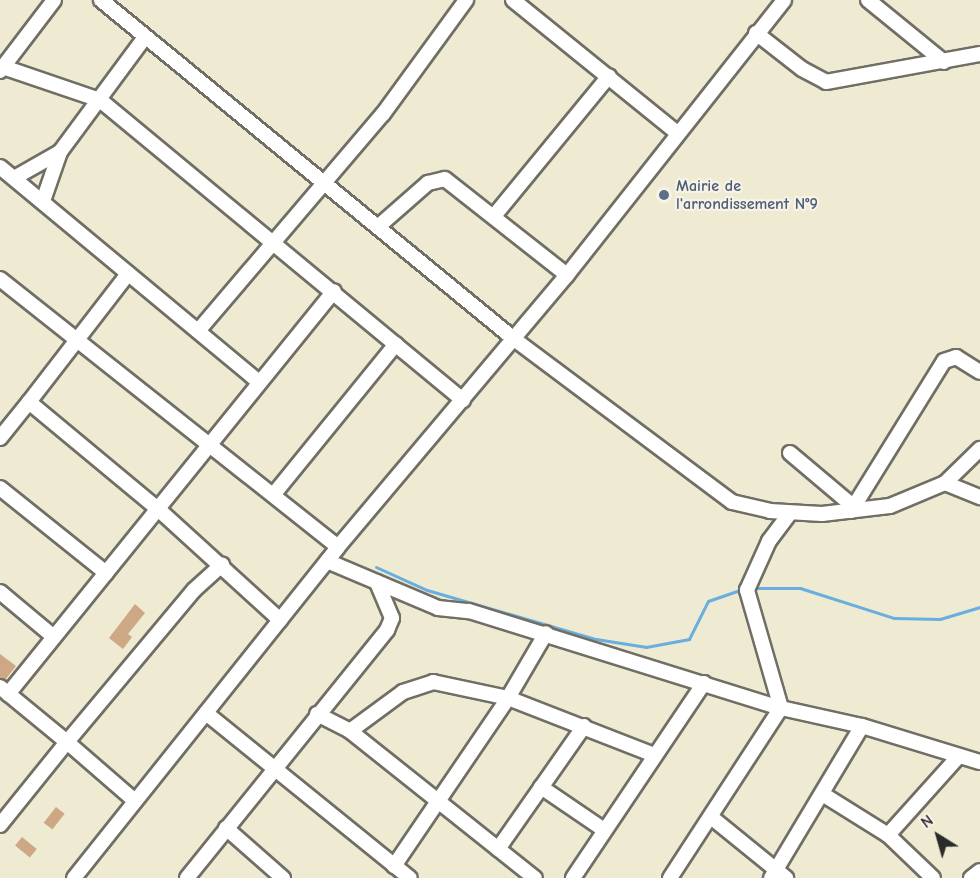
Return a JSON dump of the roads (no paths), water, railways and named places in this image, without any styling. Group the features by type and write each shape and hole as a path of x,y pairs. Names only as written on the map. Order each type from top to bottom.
{"street":[{"path":"54,0 2,69 100,100 334,291 463,400"},
{"path":"101,0 380,225 514,339 726,499 751,508 790,513 890,506 945,483 980,449"},
{"path":"198,331 276,244 383,114 466,0"},
{"path":"513,0 676,132"},
{"path":"74,878 338,547 567,275 676,132 784,0"},
{"path":"868,0 944,62"},
{"path":"756,33 802,69 825,82 980,54"},
{"path":"43,201 60,152 145,37"},
{"path":"494,216 609,76"},
{"path":"14,178 60,152"},
{"path":"0,167 259,382"},
{"path":"380,225 428,183 439,178 452,181 567,275"},
{"path":"0,438 78,342 128,274"},
{"path":"0,279 338,547"},
{"path":"135,801 4,691 54,637 211,447 259,382 334,291"},
{"path":"274,494 396,344"},
{"path":"852,509 946,358 956,357 980,372"},
{"path":"29,402 222,564 280,620"},
{"path":"790,453 852,509"},
{"path":"945,483 980,497"},
{"path":"0,488 106,573"},
{"path":"670,878 781,708 747,590 770,541 790,513"},
{"path":"327,561 438,608 469,611 546,633 781,708 862,726 980,762"},
{"path":"0,825 194,590 222,564"},
{"path":"187,878 276,770 391,623 377,582"},
{"path":"0,592 54,637"},
{"path":"394,866 508,699 546,633"},
{"path":"350,730 389,700 428,682 463,686 508,699 584,726 654,755"},
{"path":"573,878 704,683"},
{"path":"206,713 410,878"},
{"path":"318,714 350,730 437,802 535,878"},
{"path":"498,849 584,726"},
{"path":"711,817 778,875 862,726"},
{"path":"888,835 959,756"},
{"path":"541,787 604,830"},
{"path":"824,795 888,835 933,878"},
{"path":"226,828 283,878"},
{"path":"971,878 980,872"}],"waterway":[{"path":"376,567 427,590 596,639 646,647 689,639 708,601 742,589"},
{"path":"752,588 800,588 894,618 940,619 980,607"}],"place":[{"name":"Mairie de l'arrondissement N°9","path":"664,195"}]}
